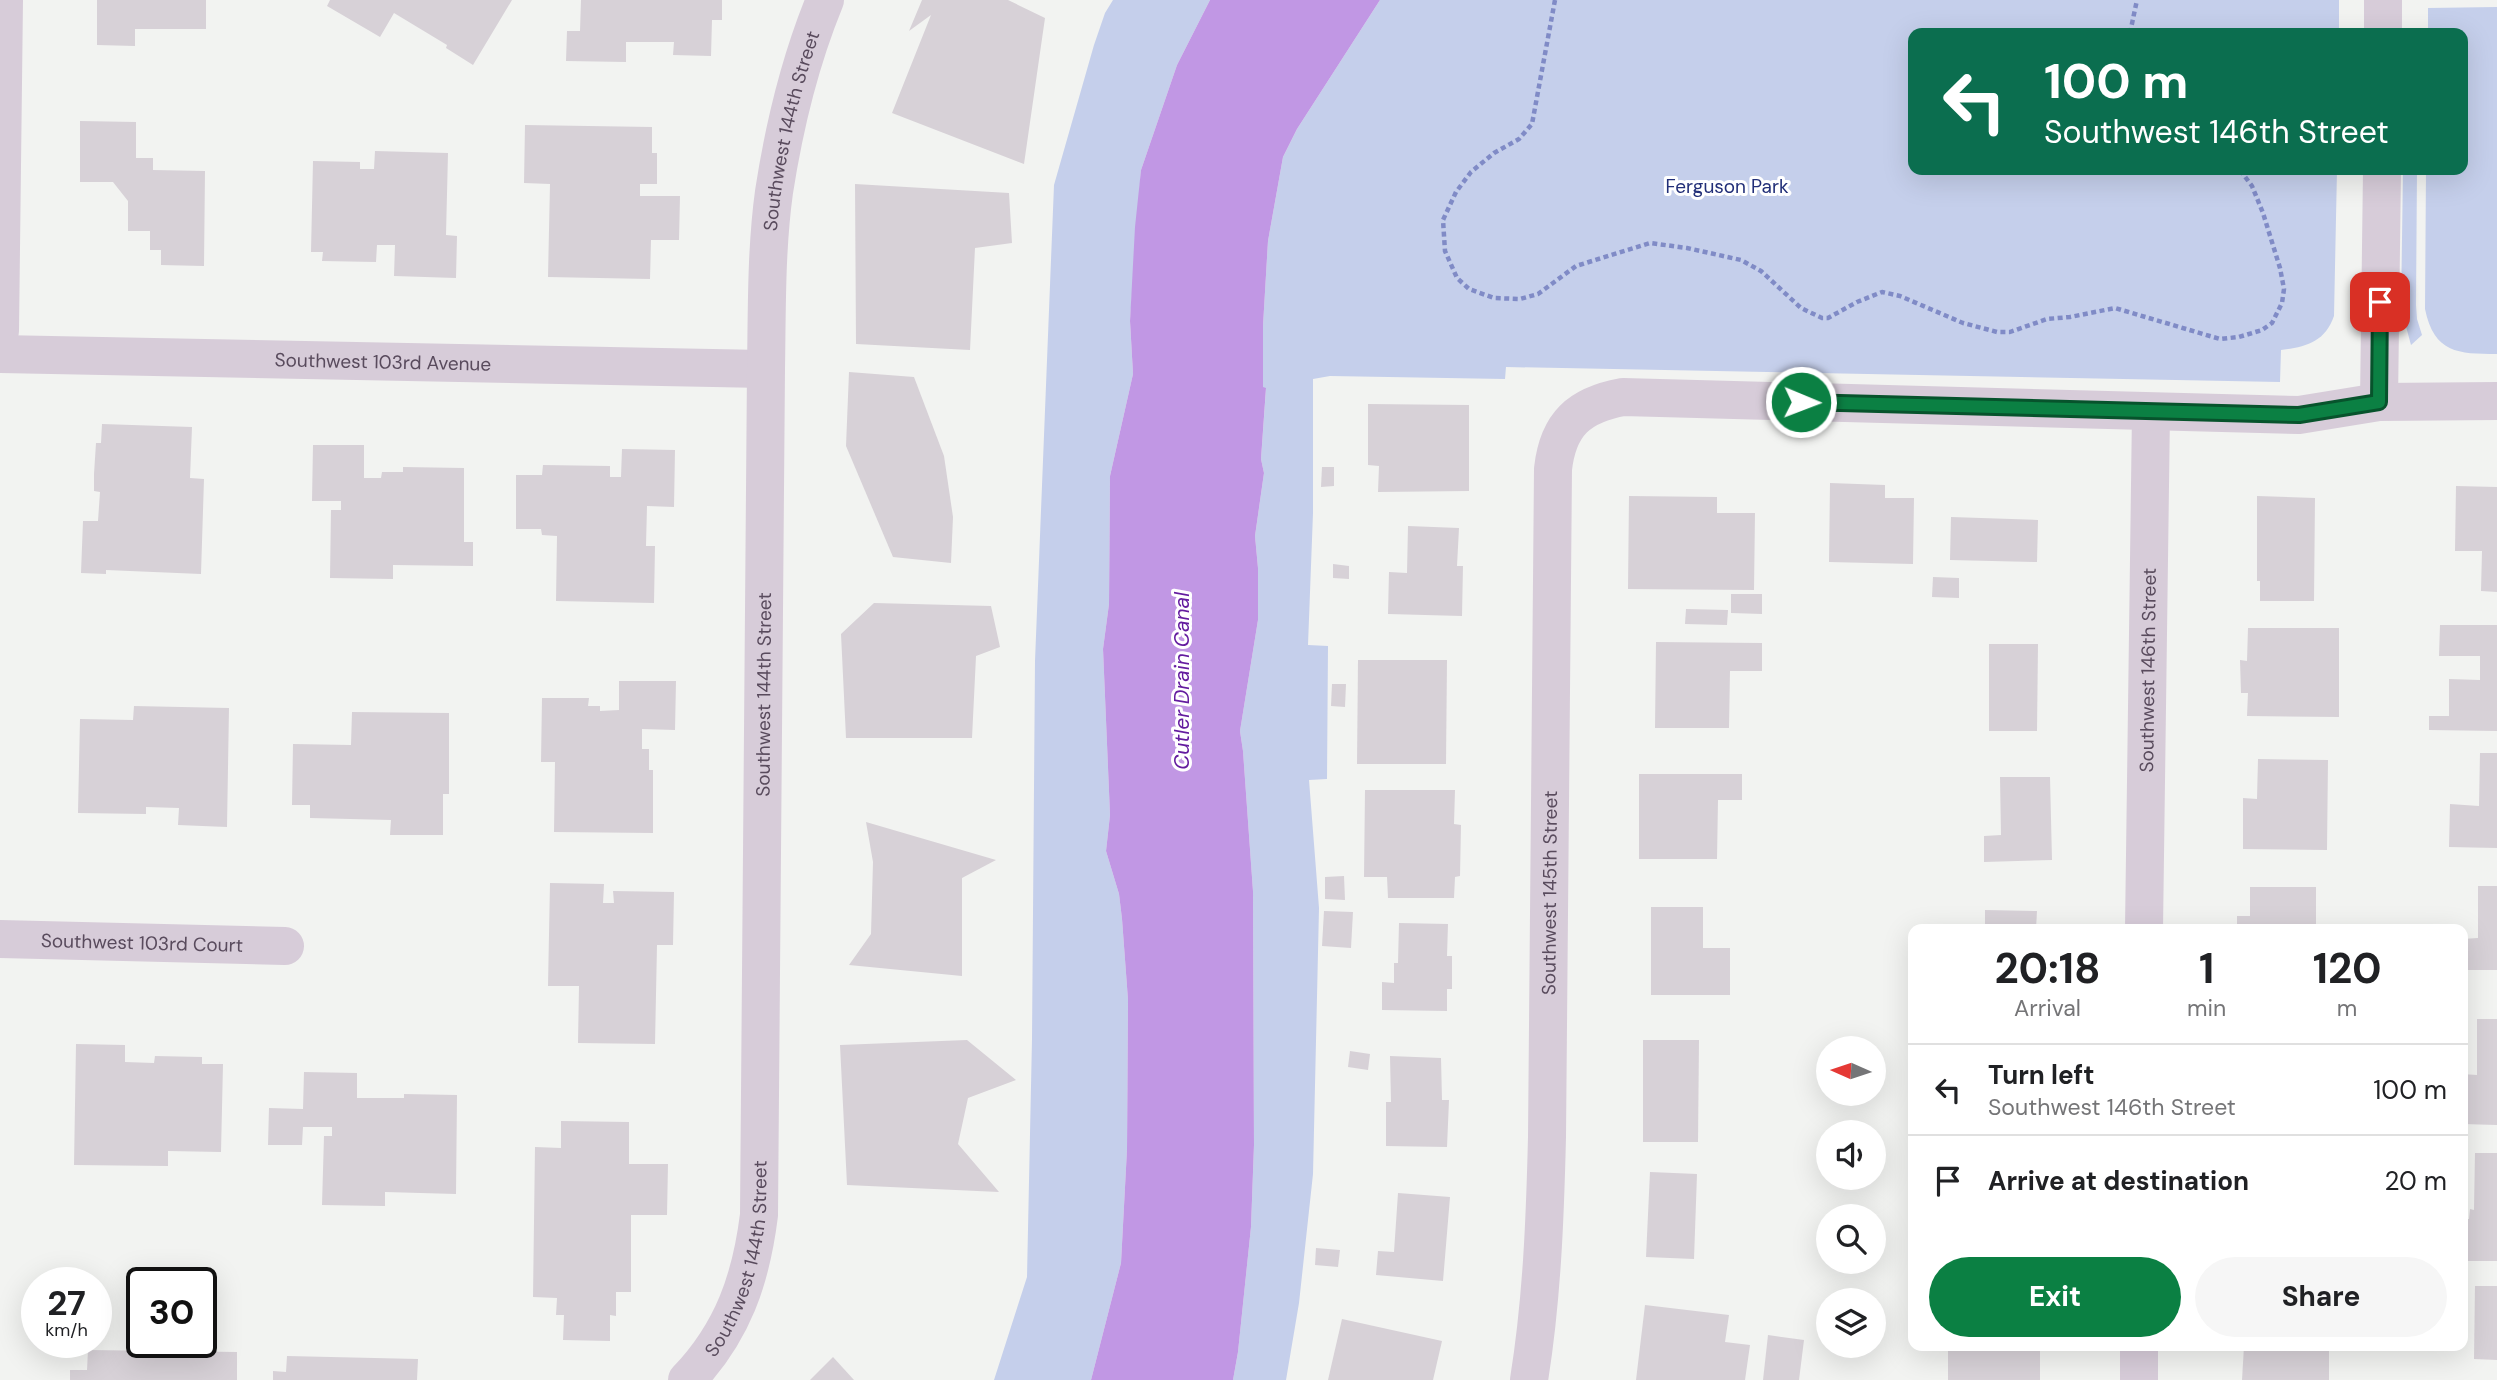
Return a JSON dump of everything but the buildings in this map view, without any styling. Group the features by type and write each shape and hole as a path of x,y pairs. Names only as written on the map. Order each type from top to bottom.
{"street":[{"path":"0,331 4,0"},
{"name":"Southwest 144th Street","path":"687,1380 717,1343 741,1299 749,1272 759,1215 765,369 769,255 778,170 787,125 825,0"},
{"path":"2383,0 2383,28"},
{"path":"2379,402 2382,175"},
{"name":"Southwest 103rd Avenue","path":"0,354 765,369"},
{"name":"Southwest 145th Street","path":"1529,1380 1537,1331 1544,1244 1548,1137 1553,469 1555,451 1570,422 1580,411 1594,404 1623,397 2151,412"},
{"path":"2151,412 2299,415 2379,402 2497,401"},
{"name":"Southwest 146th Street","path":"2144,924 2151,412"},
{"name":"Southwest 103rd Court","path":"0,940 285,946"},
{"path":"2139,1351 2139,1380"}],"path":[{"path":"1555,0 1532,124 1519,139 1494,153 1471,173 1456,192 1443,220 1445,251 1457,278 1469,289 1494,298 1520,299 1538,294 1576,266 1650,243 1741,260 1761,271 1801,308 1822,318 1828,318 1876,294 1888,293 1964,323 1997,332 2010,332 2047,318 2070,317 2115,307 2220,339 2239,337 2262,330 2272,323 2282,303 2284,289 2263,213 2252,186 2244,175"},
{"path":"2131,28 2137,0"}],"green space":[{"path":"1113,0 1210,0 1177,65 1141,170 1130,321 1133,374 1110,476 1109,604 1103,649 1110,815 1106,851 1119,894 1128,1000 1127,1149 1121,1263 1091,1380 994,1380 1027,1277 1035,661 1054,185 1094,45 1105,13"},
{"name":"Ferguson Park","path":"1380,0 2339,0 2339,28 1908,28 1908,175 2337,175 2334,316 2325,332 2314,342 2281,350 2280,382 1506,367 1505,379 1330,376 1313,379 1313,513 1308,645 1328,646 1327,779 1309,780 1319,908 1313,1174 1299,1303 1286,1380 1233,1380 1251,1227 1254,1145 1253,891 1240,731 1258,620 1255,536 1264,473 1261,459 1266,389 1263,388 1263,326 1268,241 1283,157 1297,129"},
{"path":"2497,7 2497,354 2459,351 2441,343 2429,324 2425,309 2426,175 2468,175 2468,28 2428,28 2428,8"},
{"path":"2403,175 2417,175 2416,305 2422,335 2411,345 2401,308"}],"water":[{"name":"Cutler Drain Canal","path":"1210,0 1380,0 1297,129 1283,157 1268,241 1263,326 1263,387 1266,388 1261,459 1264,473 1255,536 1258,620 1240,731 1253,891 1254,1145 1251,1227 1233,1380 1091,1380 1121,1263 1127,1149 1128,1000 1119,894 1106,851 1110,815 1103,649 1109,604 1110,476 1133,374 1130,321 1141,170 1177,65"}],"route":[{"path":"1801,402 2299,415 2379,402 2380,302"}]}
